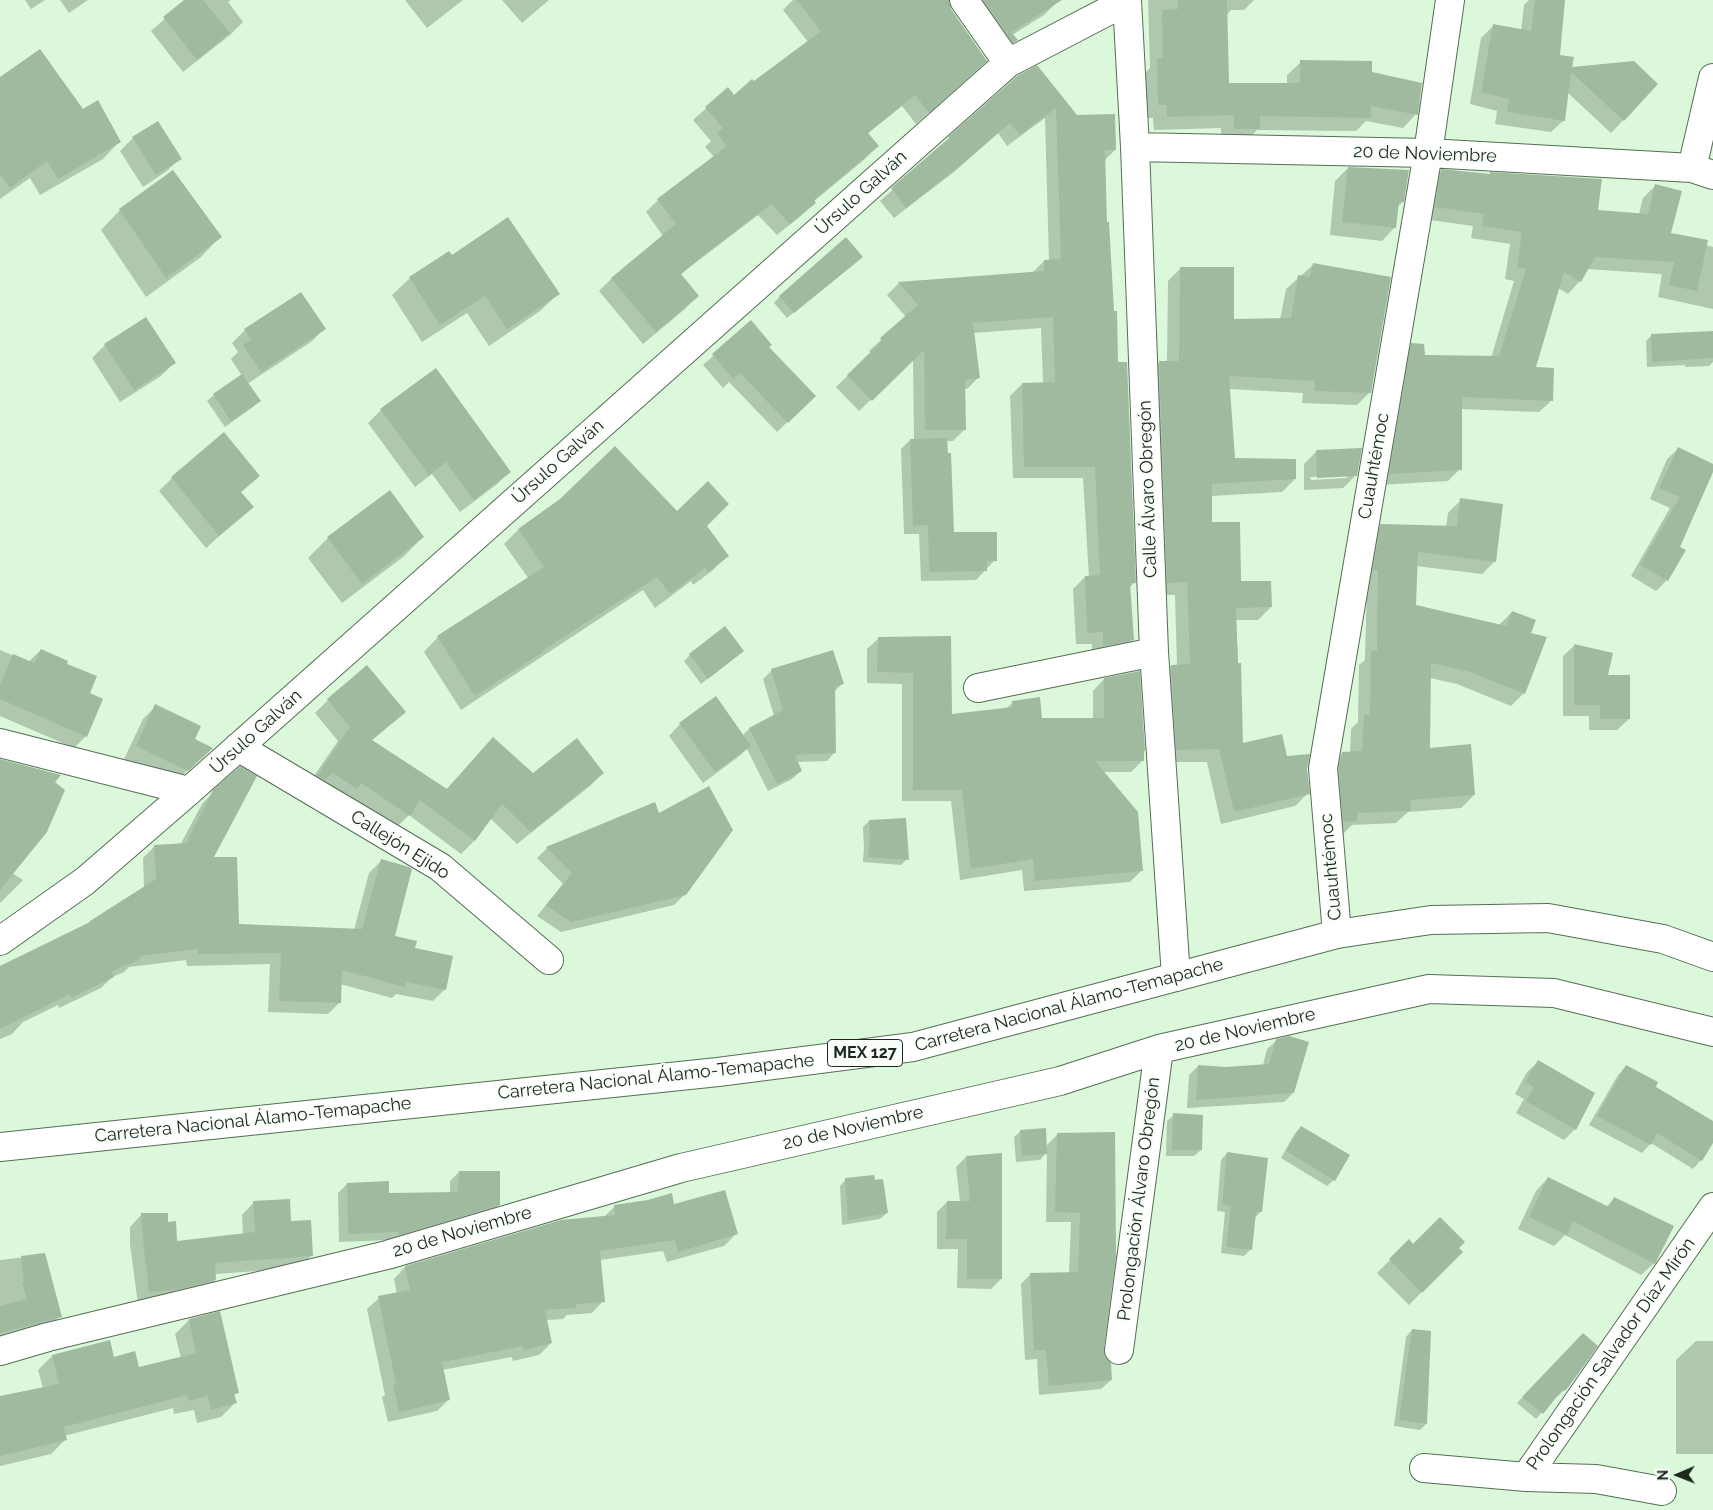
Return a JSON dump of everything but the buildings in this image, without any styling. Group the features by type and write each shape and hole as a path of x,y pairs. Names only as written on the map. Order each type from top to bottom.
{"street":[{"path":"964,0 1008,63"},
{"name":"Cuauhtémoc","path":"1337,934 1323,768 1428,153 1450,0"},
{"name":"Úrsulo Galván","path":"0,941 85,881 189,791 1008,63 1127,1"},
{"name":"Calle Álvaro Obregón","path":"1127,1 1135,147 1154,652 1176,977"},
{"path":"1703,171 1713,78"},
{"name":"20 de Noviembre","path":"1135,147 1428,153 1703,171"},
{"path":"978,688 1154,652"},
{"path":"0,743 189,791"},
{"name":"Callejón Ejido","path":"238,747 440,867 549,960"},
{"name":"Carretera Nacional Álamo-Temapache","path":"0,1146 718,1072 913,1047 1337,934 1431,920 1548,918 1663,939 1713,957"},
{"name":"20 de Noviembre","path":"0,1351 48,1337 387,1255 681,1168 1060,1080 1159,1049 1429,989 1554,993 1713,1032"},
{"name":"Prolongación Álvaro Obregón","path":"1119,1350 1159,1049"},
{"name":"Prolongación Salvador Díaz Mirón","path":"1526,1477 1713,1207"},
{"path":"1424,1468 1526,1477 1596,1479 1662,1491"}]}
